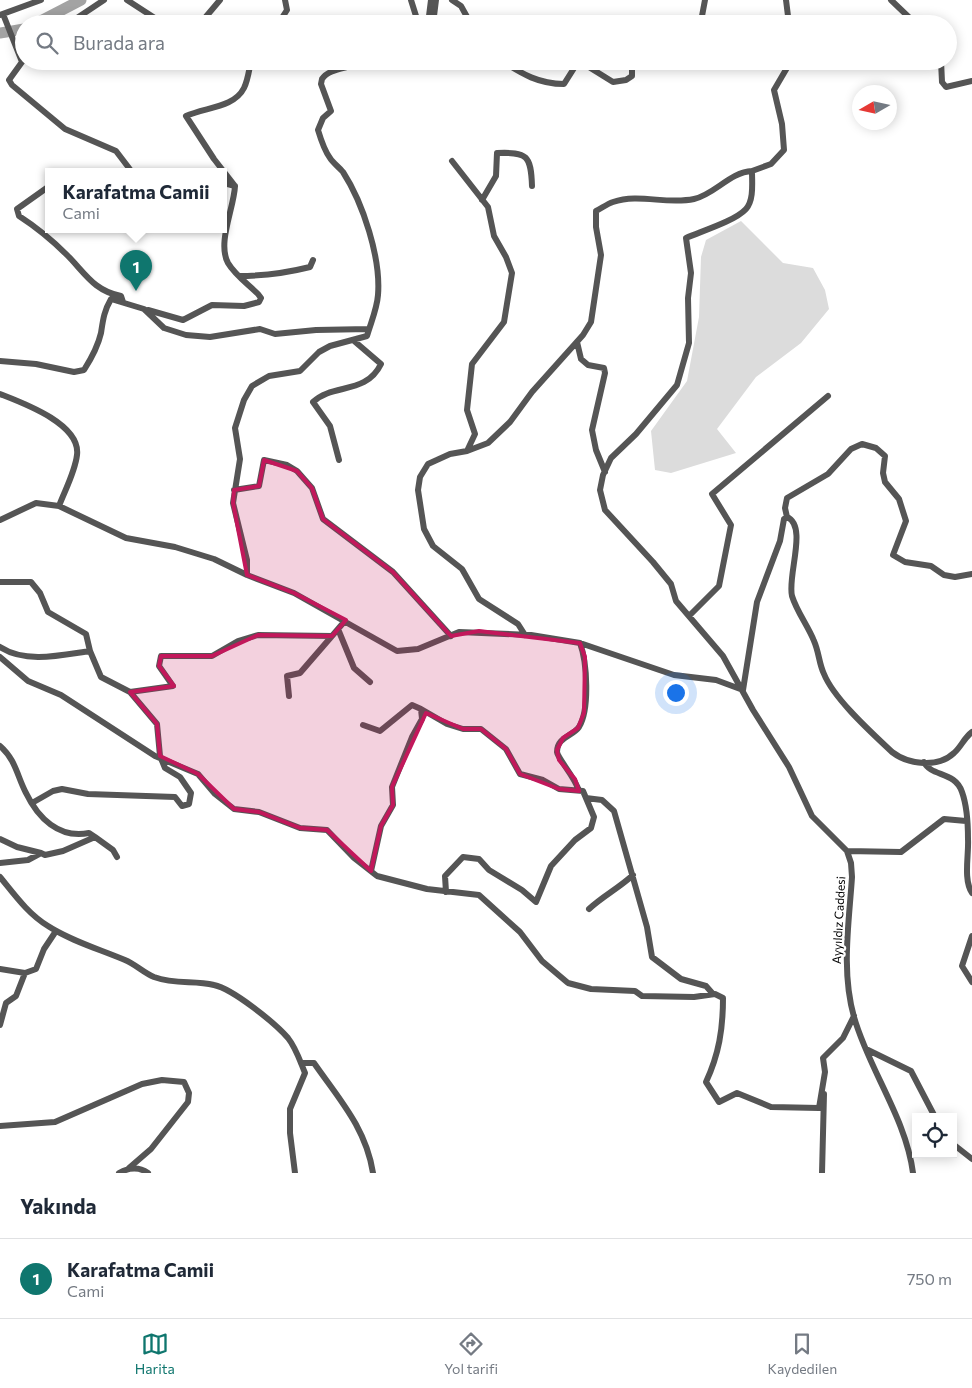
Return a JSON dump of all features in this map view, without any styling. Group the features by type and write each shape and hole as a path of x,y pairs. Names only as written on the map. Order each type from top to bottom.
{"street":[{"path":"15,46 1,14 41,0"},
{"path":"82,15 104,0"},
{"path":"127,0 150,15"},
{"path":"207,15 220,0"},
{"path":"284,15 287,10 285,0"},
{"path":"411,0 416,15"},
{"path":"429,15 431,0"},
{"path":"434,15 436,0"},
{"path":"452,0 461,6 466,15"},
{"path":"702,15 705,0"},
{"path":"786,0 788,15"},
{"path":"891,0 907,15"},
{"path":"16,70 9,80 12,85 65,129 116,151 129,168"},
{"path":"221,168 186,116 202,108 222,107 236,97 244,88 249,70"},
{"path":"248,575 247,560 233,504 240,459 235,428 252,386 269,376 300,371 319,352 330,346 367,336 378,296 375,249 370,241 364,218 346,178 324,149 318,130 330,111 321,84 322,79 331,71 342,70"},
{"path":"516,70 528,78 556,84 564,84 573,70"},
{"path":"594,70 613,82 626,80 632,76 632,70"},
{"path":"525,635 518,624 479,599 462,569 433,546 424,529 418,490 420,477 428,464 450,454 467,451 488,443 510,422 532,392 577,342 591,322 601,255 596,227 596,211 614,202 636,199 676,201 695,199 736,176 771,164 784,150 782,124 774,90 786,70"},
{"path":"941,70 942,82 946,88 972,81"},
{"path":"482,200 496,176 497,153 517,152 524,156 532,170 532,186"},
{"path":"452,161 488,208 494,236 506,256 512,273 504,322 472,364 467,410 475,434 467,451"},
{"path":"752,172 752,192 747,208 734,217 686,238 691,273 688,298 689,343 677,385 636,434 611,458 600,490 605,510 665,576 671,584 676,601 723,656 789,767 812,816 846,851 901,852 944,819 966,821"},
{"path":"227,176 235,186 234,200 227,230"},
{"path":"227,184 235,186"},
{"path":"45,189 23,202 17,209 19,216 54,243 77,265 87,279 110,294 121,296 123,302"},
{"path":"0,361 36,364 74,372 84,370 92,358 100,335 104,311 111,299 183,320 212,305 244,306 259,302 261,298 258,294 227,262 225,239 226,233"},
{"path":"239,276 274,275 295,271 310,267 313,260"},
{"path":"144,309 164,328 186,335 210,337 260,329 275,334 316,330 369,329"},
{"path":"339,460 330,426 313,402 321,394 356,388 378,370 381,364 353,340"},
{"path":"577,342 581,359 588,365 604,368 605,373 592,430 596,450 605,472"},
{"path":"0,394 62,424 71,434 77,454 59,506"},
{"path":"690,616 719,586 731,526 712,494 828,396"},
{"path":"743,690 757,602 780,540 784,519 787,517 787,498 828,474 851,449 862,444 876,448 885,456 883,472 885,482 899,499 906,521 893,555 905,562 931,566 944,575 955,577 972,574"},
{"path":"234,490 251,489 259,486 264,460 287,465 297,471 312,488 324,519 393,572 451,636"},
{"path":"0,520 36,503 59,506 126,538 175,547 214,558 248,575 294,593 340,617 344,622 397,651 418,649 459,632 479,631 525,635 580,643 674,675 716,680 743,690"},
{"path":"787,517 797,527 791,578 792,594 814,641 824,676 870,730 892,752 907,761 924,762 946,759 972,732"},
{"path":"0,582 31,582 40,593 48,612 86,634 90,651 101,677 130,692 156,724 160,756 165,768 180,777 191,794 189,804 182,806 175,797 88,794 62,789 53,791 32,803"},
{"path":"289,696 287,676 300,673 344,622"},
{"path":"338,629 354,668 370,682"},
{"path":"130,692 173,686 159,666 161,656 212,656 238,641 258,635 332,636"},
{"path":"580,643 585,657 584,713 578,728 562,738 557,750 559,760 568,767 576,779 580,791"},
{"path":"0,647 15,653 45,658 90,651"},
{"path":"0,657 28,681 60,695 155,756 160,756 198,774 215,794 234,809 260,812 300,828 327,830 371,872 385,878 427,889 479,895 520,932 542,961 568,983 591,989 635,991 642,996 694,997 712,994 723,998 723,1030 715,1063 706,1082 719,1102 737,1093 771,1107 818,1108 824,1078"},
{"path":"363,725 380,731 412,705 447,724 462,729 481,728 506,749 520,774 543,780 559,789 583,791 594,817 591,828 575,840 551,866 536,902 522,890 489,870 478,859 463,857 445,876 446,892"},
{"path":"371,872 381,826 393,805 392,788 412,737 422,719 421,709"},
{"path":"0,746 12,759 25,793 39,815 57,831 82,835 89,834 95,837 114,850 117,857"},
{"path":"924,762 928,768 947,775 958,783 962,793 966,821 969,888 972,893"},
{"path":"586,798 602,800 614,811 633,874 652,957 681,979 706,986 712,994"},
{"path":"0,839 17,847 44,855 63,852 95,837"},
{"name":"Ayyıldız Caddesi","path":"846,851 851,863 852,876 846,973 854,1016 866,1049 904,1136 913,1173"},
{"path":"0,863 28,860 41,853"},
{"path":"589,909 602,896 621,887 633,874"},
{"path":"0,877 27,909 47,926 128,961 152,976 170,982 188,984 202,982 218,986 254,1008 288,1039 305,1072 290,1109 290,1133 295,1173"},
{"path":"0,969 25,973 36,969 44,949 56,931"},
{"path":"972,936 962,966 972,982"},
{"path":"0,1025 6,1003 16,996 25,973"},
{"path":"822,1173 823,1058 843,1038 854,1016"},
{"path":"866,1049 911,1072 933,1113"},
{"path":"301,1063 314,1063 360,1128 370,1151 373,1173"},
{"path":"0,1126 55,1122 142,1084 162,1080 184,1082 189,1094 188,1102 152,1149 119,1173"},
{"path":"957,1147 972,1159"},
{"path":"128,1168 144,1170 148,1173"}],"highlighted area":[{"path":"264,460 276,462 297,471 312,488 323,519 393,572 451,636 479,631 580,643 585,657 584,713 578,728 563,738 557,750 559,760 575,779 579,791 559,789 520,774 506,749 481,729 463,729 426,713 392,787 393,805 381,826 371,871 327,830 300,828 259,812 234,809 198,774 160,756 157,724 130,692 174,686 159,666 161,656 212,656 258,635 332,636 346,620 294,593 247,575 233,503 234,490 259,486"}],"shaded area":[{"path":"741,221 783,263 813,268 825,290 829,309 801,343 756,377 717,429 736,453 671,473 655,470 651,431 687,381 699,317 701,257 706,240"}],"waterway":[{"path":"52,15 81,0"},
{"path":"0,33 15,30"}],"place":[{"name":"Karafatma Camii","path":"136,291"}]}
